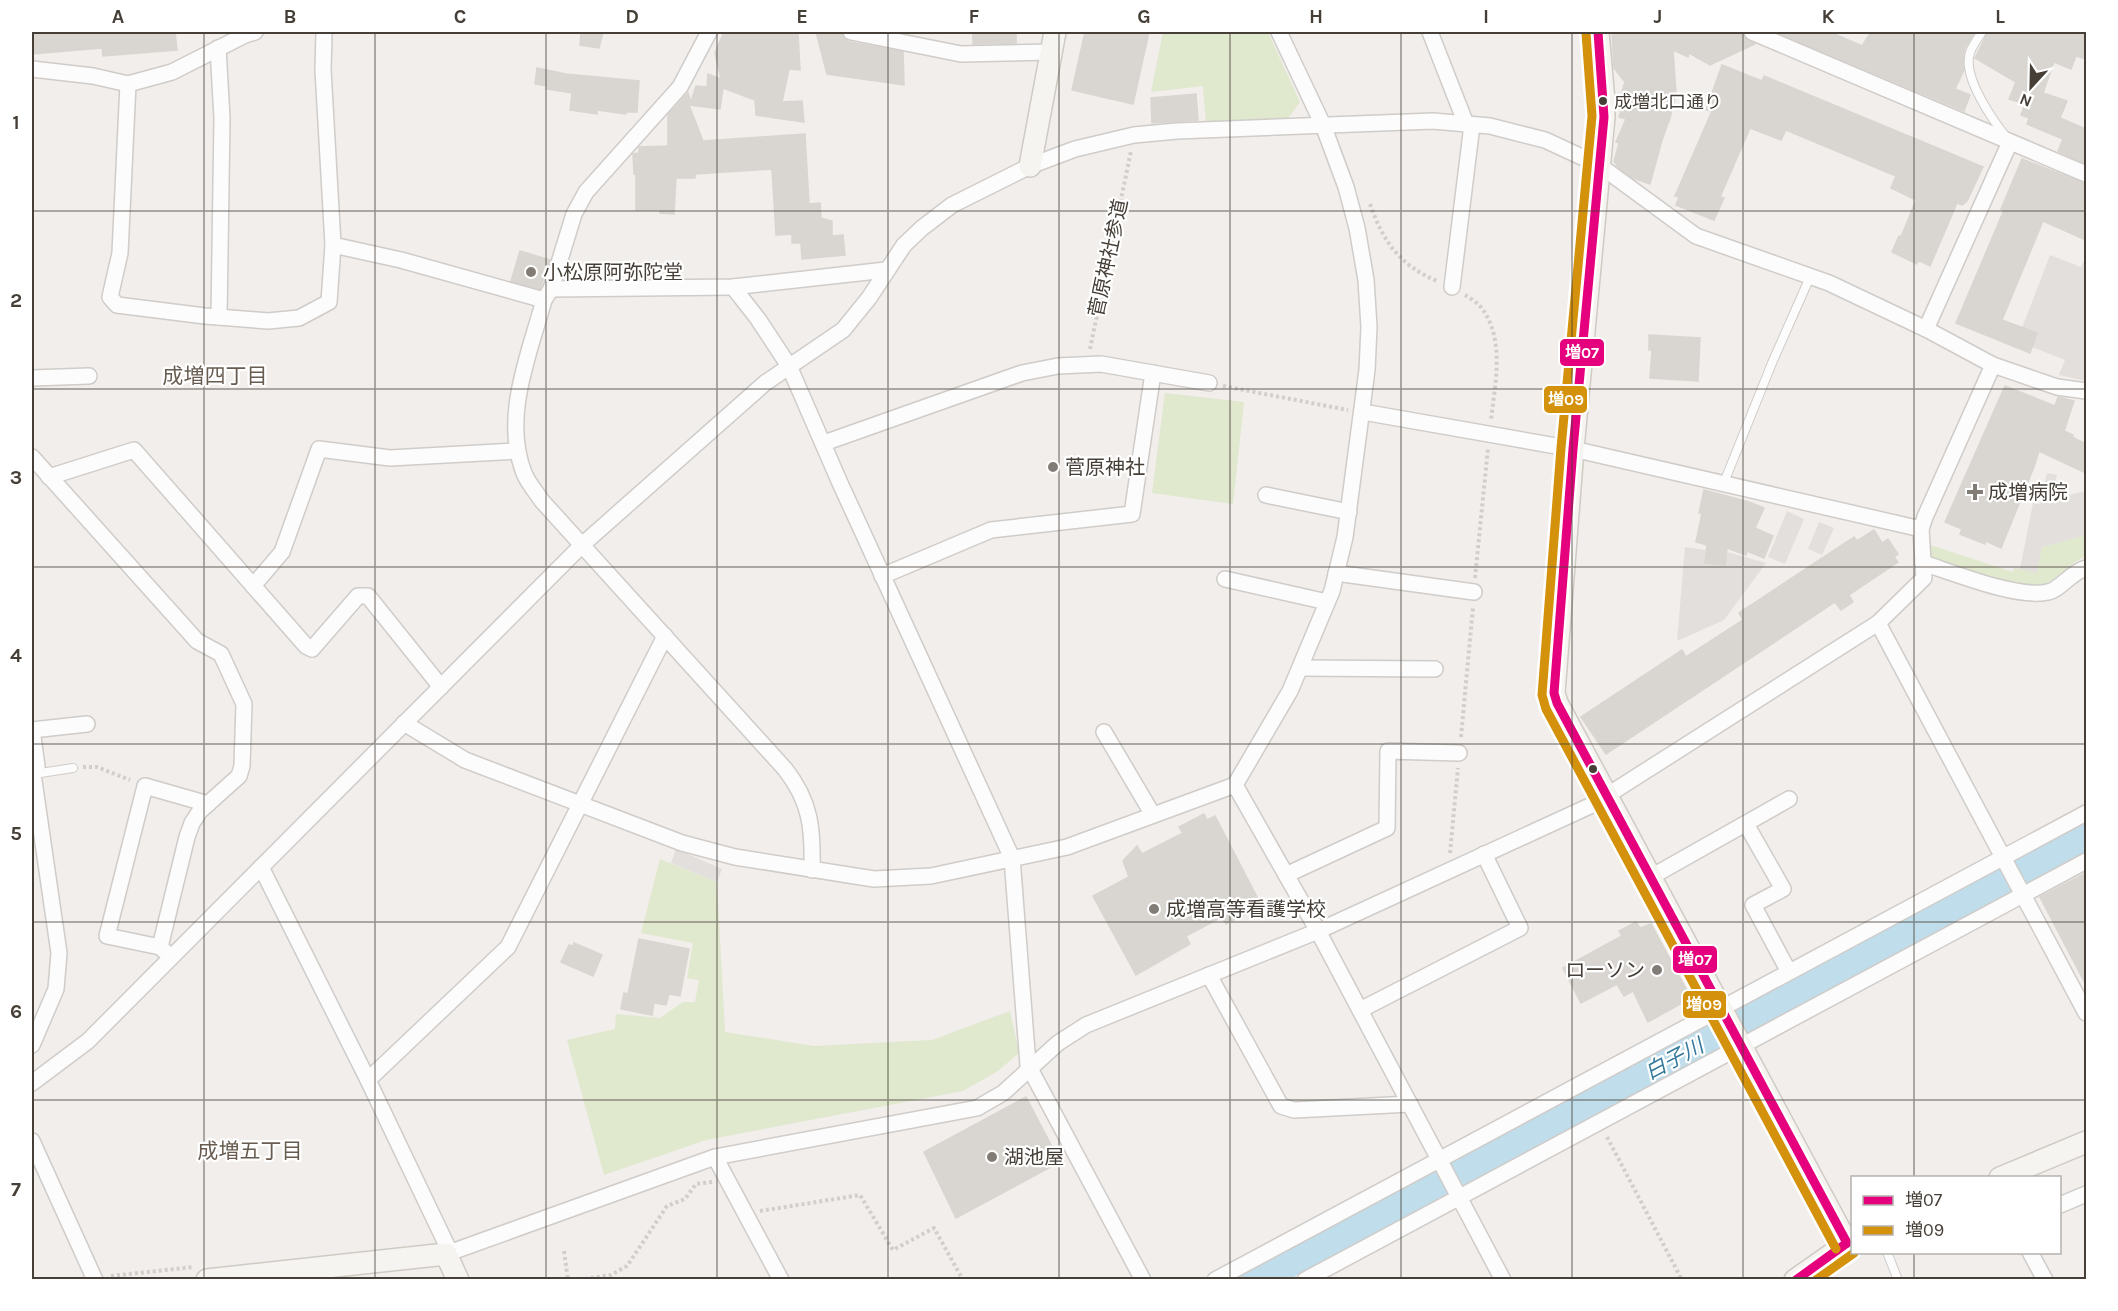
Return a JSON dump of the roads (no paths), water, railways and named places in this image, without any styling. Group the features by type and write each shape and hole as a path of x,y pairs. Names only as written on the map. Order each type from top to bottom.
{"street":[{"path":"32,69 93,76 128,84 172,72 255,32"},
{"path":"128,84 120,253 110,297 117,305 219,317 268,321 299,318 329,302 333,245 323,70 324,32"},
{"path":"710,32 681,87 586,192 574,214 520,385 515,421 517,451 524,475 542,501 799,786 807,807 812,870"},
{"path":"851,32 885,35 961,54 1053,42 1030,166"},
{"path":"404,723 465,760 682,843 735,857 874,879 931,876 1067,847 1235,785 1276,716 1300,668 1327,602 1336,573 1349,512 1369,327 1366,280 1357,228 1346,187 1323,125 1279,32"},
{"path":"1430,32 1469,124 1452,286"},
{"path":"1599,32 1604,101 1554,693 1739,1043 1850,1242 1795,1280"},
{"path":"1752,32 2086,174"},
{"path":"218,48 222,118 219,317"},
{"path":"32,1083 88,1041 165,952 261,867 582,546 765,383 843,330 869,298 904,245 922,228 952,205 1030,166 1076,149 1134,135 1177,131 1433,121 1490,126 1545,140 1599,165 1696,236 1829,283 1926,329 1994,365 2057,387 2086,391"},
{"path":"1926,329 2010,142"},
{"path":"333,245 548,295 733,287 886,270"},
{"path":"733,287 758,319 789,366 882,576 1012,858 1028,1065 1143,1280"},
{"path":"824,443 1022,373 1058,366 1101,364 1209,383"},
{"path":"203,1273 448,1253 715,1157 977,1108 1003,1093 1058,1043 1086,1025 1318,931 1592,805 1878,623 1924,578 1921,528 1994,365"},
{"path":"882,576 991,530 1132,514 1153,373"},
{"path":"32,378 89,376"},
{"path":"1359,412 1573,449 1723,485 1921,528"},
{"path":"41,474 134,450 306,646 312,649 358,596 368,596 441,687"},
{"path":"253,586 282,552 319,450 390,458 517,451"},
{"path":"32,458 41,474 198,640 221,654 244,704 242,765 239,776 208,804 192,823 187,837 165,952"},
{"path":"1266,495 1349,512"},
{"path":"1923,563 2014,592 2038,594 2052,592 2072,575 2086,568"},
{"path":"1336,573 1474,592"},
{"path":"1225,579 1327,602"},
{"path":"1878,623 2086,1012"},
{"path":"368,1080 508,946 665,636"},
{"path":"1300,668 1435,669"},
{"path":"32,1046 56,989 59,953 32,774 37,766 33,730 87,724"},
{"path":"1104,732 1153,815"},
{"path":"1286,874 1387,828 1388,751 1459,753"},
{"path":"165,952 107,936 142,785 208,804"},
{"path":"1235,785 1318,931 1503,1280"},
{"path":"1651,877 1790,799"},
{"path":"1215,1280 1722,1011 1789,972 2004,860 2086,813"},
{"path":"1746,824 1783,889 1753,905 1789,972"},
{"path":"1360,1010 1520,928 1484,854"},
{"path":"1305,1280 1458,1195 1599,1122 1739,1043 2021,892 2086,861"},
{"path":"261,867 368,1080 448,1253 458,1280"},
{"path":"1209,975 1281,1106 1294,1110 1410,1104"},
{"path":"32,1141 95,1278"},
{"path":"2005,1176 2086,1142"},
{"path":"715,1157 781,1280"},
{"path":"2061,1205 2086,1194"},
{"path":"2031,1254 2045,1280"}],"lane":[{"path":"1982,32 1968,58 1970,75 1998,127 2010,142"},
{"path":"1723,485 1772,363 1810,277"},
{"path":"32,774 73,768"},
{"path":"1888,1254 1898,1280"}],"water":[{"name":"白子川","path":"2086,821 2086,852 1290,1279 1233,1280"}],"place":[{"name":"成増北口通り","path":"1603,101"},
{"name":"小松原阿弥陀堂","path":"531,272"},
{"name":"菅原神社","path":"1053,467"},
{"name":"成増病院","path":"1975,492"},
{"name":"成増高等看護学校","path":"1154,909"},
{"name":"ローソン","path":"1657,970"},
{"name":"湖池屋","path":"992,1157"}],"district":[{"name":"成増四丁目","path":"215,376"},
{"name":"成増五丁目","path":"250,1151"}]}
